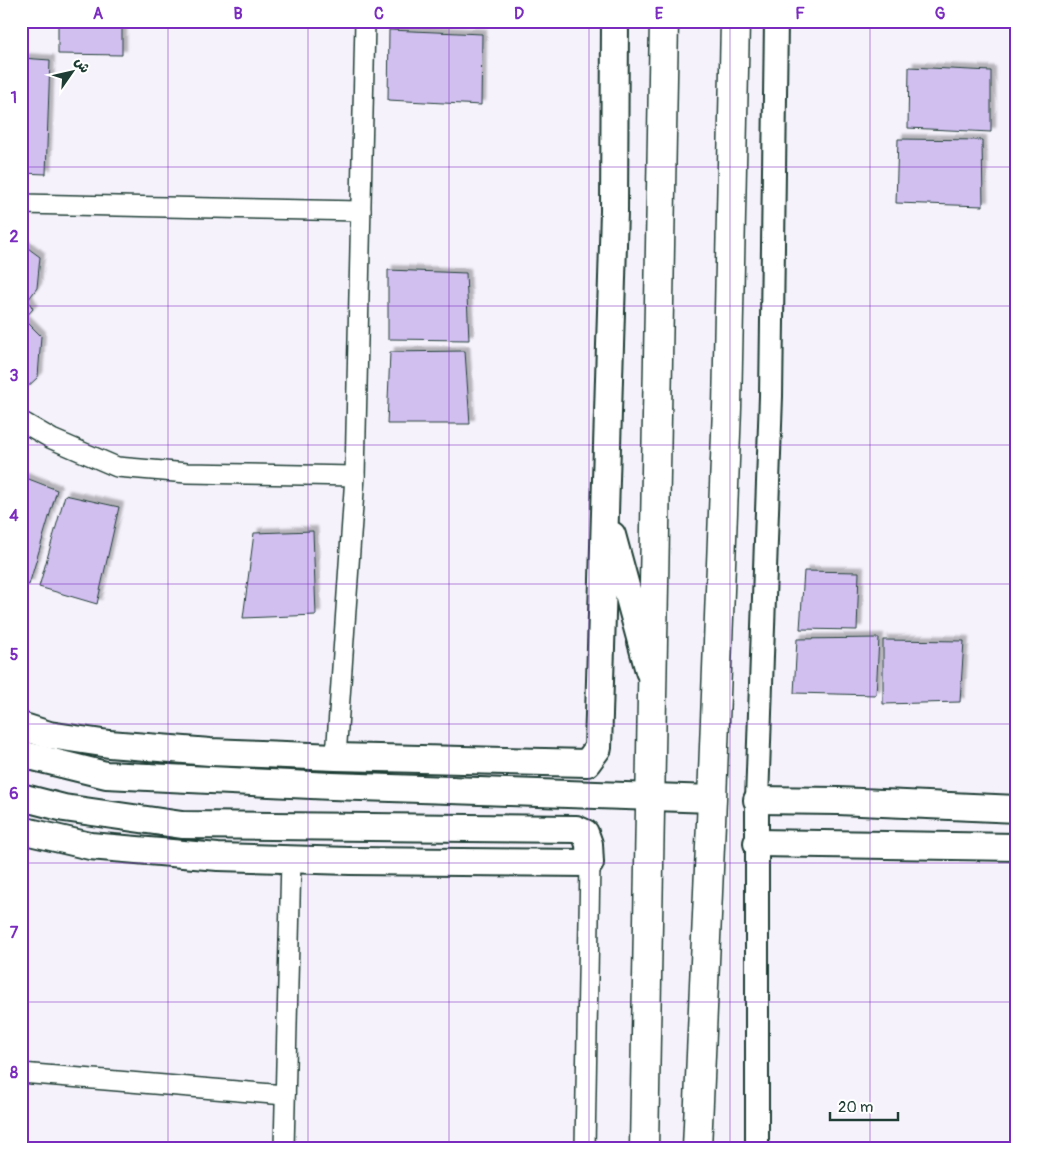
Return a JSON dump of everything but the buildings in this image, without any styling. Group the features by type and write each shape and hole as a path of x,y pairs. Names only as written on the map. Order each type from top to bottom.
{"main road":[{"path":"21,726 49,735 109,744 210,752 587,763 598,748 614,211 615,21"},
{"path":"644,1148 664,21"},
{"path":"697,1148 727,408 735,21"},
{"path":"605,508 652,686"},
{"path":"21,754 106,775 332,786 712,798"},
{"path":"21,797 64,808 182,825 576,829 585,834 589,844 590,862 350,861 218,857 90,846 21,830"},
{"path":"758,800 838,801 1017,809"},
{"path":"758,842 1017,847"}],"street":[{"path":"336,757 355,476 365,21"},
{"path":"757,1148 758,800 771,396 776,21"},
{"path":"21,204 361,211"},
{"path":"21,421 52,439 117,467 187,473 355,476"},
{"path":"284,1148 291,859"},
{"path":"585,1148 590,862"},
{"path":"21,1074 285,1095"}]}
